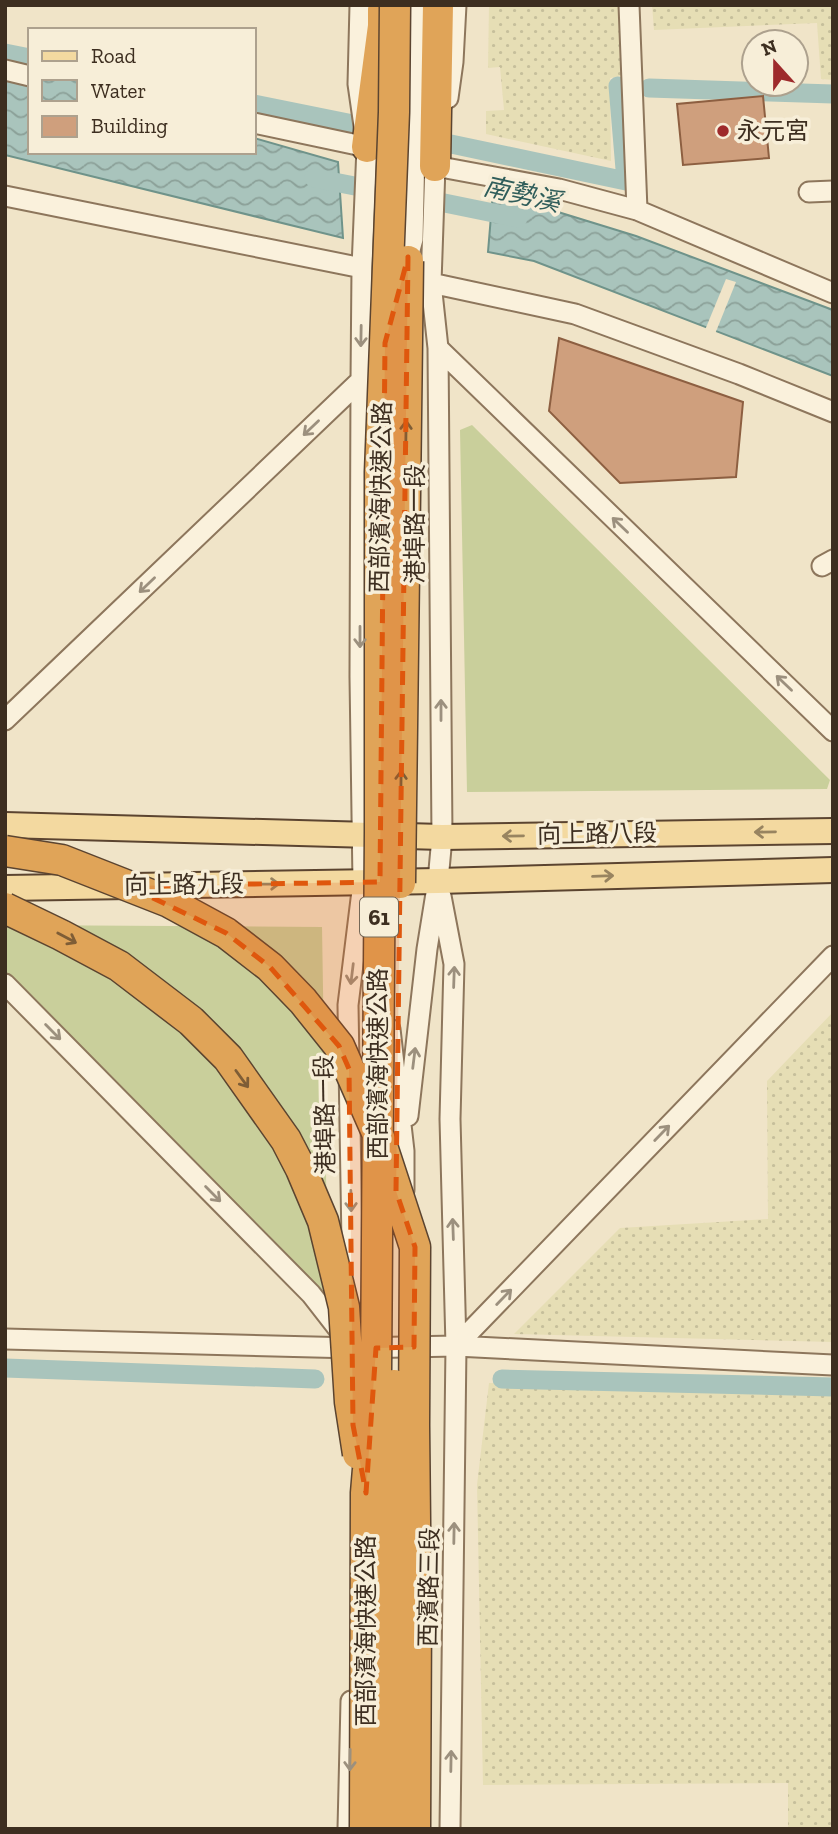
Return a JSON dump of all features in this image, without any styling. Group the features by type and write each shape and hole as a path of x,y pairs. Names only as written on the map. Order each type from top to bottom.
{"highway":[{"path":"367,147 383,26 383,5"},
{"name":"西部濱海快速公路","path":"365,1829 366,1493 376,1374 380,472 396,5"},
{"name":"西部濱海快速公路","path":"390,1829 389,1710 411,5"},
{"path":"435,166 438,5"},
{"path":"5,851 62,860 169,902 226,933 259,958 303,1001 339,1046 379,1137 415,1247 415,1829"},
{"path":"5,908 119,966 191,1021 228,1059 286,1140 323,1220 344,1307 350,1402 361,1477 366,1493"}],"main road":[{"path":"5,825 362,835"},
{"name":"向上路八段","path":"362,835 442,837 833,831"},
{"name":"向上路八段","path":"363,882 833,870"},
{"name":"向上路九段","path":"5,888 363,882"}],"street":[{"name":"港埠路一段","path":"354,1348 348,1005 363,882 360,677 361,380 367,147 358,84 360,5"},
{"name":"港埠路一段","path":"418,5 423,109 435,166"},
{"name":"港埠路一段","path":"361,380 387,339 413,239 418,5"},
{"name":"港埠路一段","path":"404,1151 442,837 438,348 431,283 435,166 453,62 456,5"},
{"path":"629,5 637,210"},
{"path":"5,71 28,76"},
{"path":"256,123 367,147"},
{"path":"435,166 559,188 637,210 833,293"},
{"path":"808,191 833,191"},
{"path":"5,196 362,268"},
{"path":"431,283 575,314 739,374 833,412"},
{"path":"438,348 833,731"},
{"path":"5,720 361,380"},
{"name":"港埠路一段","path":"438,881 454,964 450,1119 456,1346"},
{"name":"港埠路一段","path":"363,882 388,1010 404,1151 405,1347"},
{"path":"456,1346 833,956"},
{"path":"5,984 311,1294 354,1348 353,1606 348,1829"},
{"path":"5,1339 354,1348 456,1346 833,1365"},
{"name":"西濱路三段","path":"450,1829 456,1346"},
{"name":"西濱路三段","path":"402,1829 405,1347"}],"highlighted area":[{"path":"408,257 396,1191 415,1247 414,1347 376,1348 366,1493 353,1425 349,1069 339,1046 270,967 226,933 128,886 380,882 385,343"}],"shaded area":[{"path":"489,5 618,5 621,76 610,78 611,161 486,134 486,111 504,110 500,67 488,68"},
{"path":"652,5 833,5 833,80 821,79 817,23 654,30"},
{"path":"833,1012 833,1342 514,1334 620,1228 768,1219 767,1081"},
{"path":"489,1383 833,1392 833,1829 788,1829 788,1783 483,1785 477,1485"}],"green space":[{"path":"472,425 830,780 827,789 467,792 460,430"},
{"path":"5,925 322,927 328,1296 320,1300 5,977"}],"water":[{"path":"5,70 28,76 28,154 256,154 256,139 338,162 343,238 5,155"},
{"path":"493,192 636,236 833,310 833,376 534,261 488,252"}],"pier":[{"path":"726,279 736,282 715,334 705,330"}],"building":[{"name":"永元宮","path":"763,98 769,158 683,165 677,104"},
{"path":"559,338 743,402 736,477 620,483 549,411"}],"waterway":[{"path":"5,53 28,58"},
{"path":"451,144 626,181 618,86"},
{"path":"649,88 833,94"},
{"path":"256,104 353,124"},
{"name":"南勢溪","path":"314,178 380,191"},
{"name":"南勢溪","path":"420,198 518,218"},
{"path":"5,1368 315,1379"},
{"path":"502,1379 833,1387"}],"place":[{"name":"永元宮","path":"723,131"}]}
